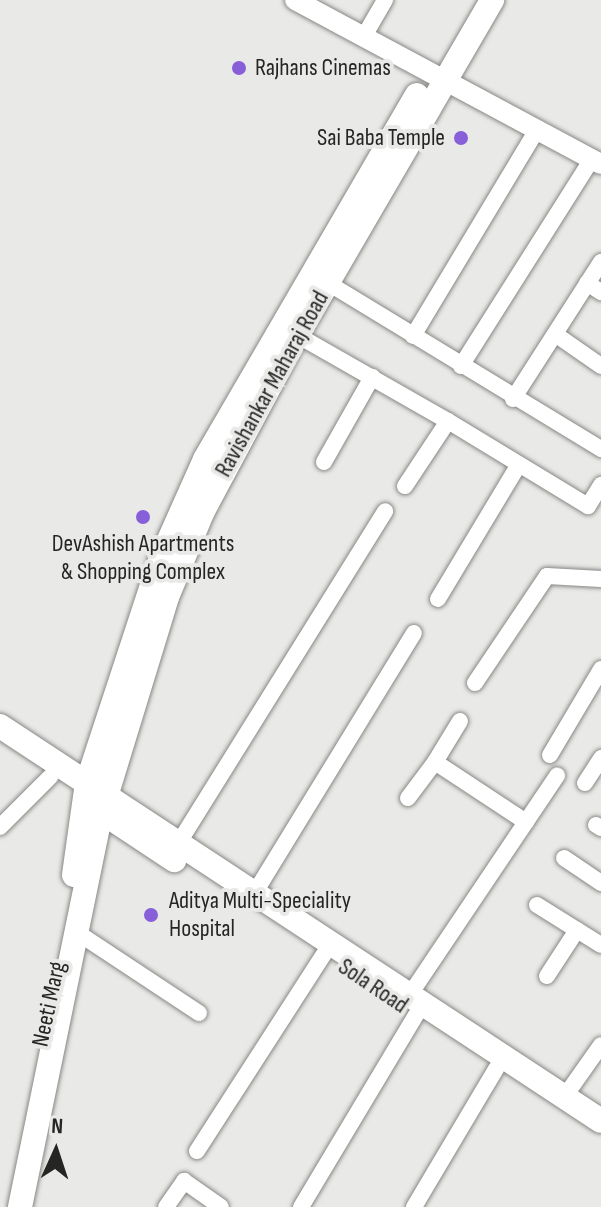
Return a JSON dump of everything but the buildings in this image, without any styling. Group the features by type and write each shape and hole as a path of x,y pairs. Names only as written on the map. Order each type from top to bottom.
{"main road":[{"name":"Ravishankar Maharaj Road","path":"95,797 167,597 203,511 328,283 436,78 473,0"},
{"name":"Ravishankar Maharaj Road","path":"95,797 161,558 205,459 436,78 492,0"},
{"name":"Sola Road","path":"0,726 95,797 324,954 413,1004 601,1121"},
{"name":"Sola Road","path":"0,745 50,777 95,797 178,844 413,1004 496,1069 601,1139"},
{"path":"20,1207 78,933 95,797"},
{"name":"Neeti Marg","path":"6,1207 95,797"}],"street":[{"path":"295,0 596,162 461,366"},
{"path":"363,38 385,0"},
{"path":"413,336 537,130"},
{"path":"513,399 555,334 594,288 601,262"},
{"path":"328,283 513,399 601,449"},
{"path":"555,334 601,366"},
{"path":"297,335 588,506 601,485"},
{"path":"324,462 372,377"},
{"path":"405,486 448,421"},
{"path":"438,599 518,466"},
{"path":"178,844 385,511"},
{"path":"475,683 547,576 601,579"},
{"path":"254,894 414,633"},
{"path":"550,755 601,669"},
{"path":"408,798 460,721"},
{"path":"585,783 601,758"},
{"path":"435,762 526,822"},
{"path":"301,1207 413,1004 557,776"},
{"path":"0,827 50,777"},
{"path":"564,858 601,883"},
{"path":"537,905 601,945"},
{"path":"547,976 577,930"},
{"path":"78,933 199,1013"},
{"path":"197,1151 324,954"},
{"path":"565,1096 601,1045"},
{"path":"414,1207 496,1069"},
{"path":"166,1207 184,1181 221,1207"}],"place":[{"name":"Rajhans Cinemas","path":"239,68"},
{"name":"Sai Baba Temple","path":"461,138"},
{"name":"DevAshish Apartments & Shopping Complex","path":"143,517"},
{"name":"Aditya Multi-Speciality Hospital","path":"151,915"}]}
